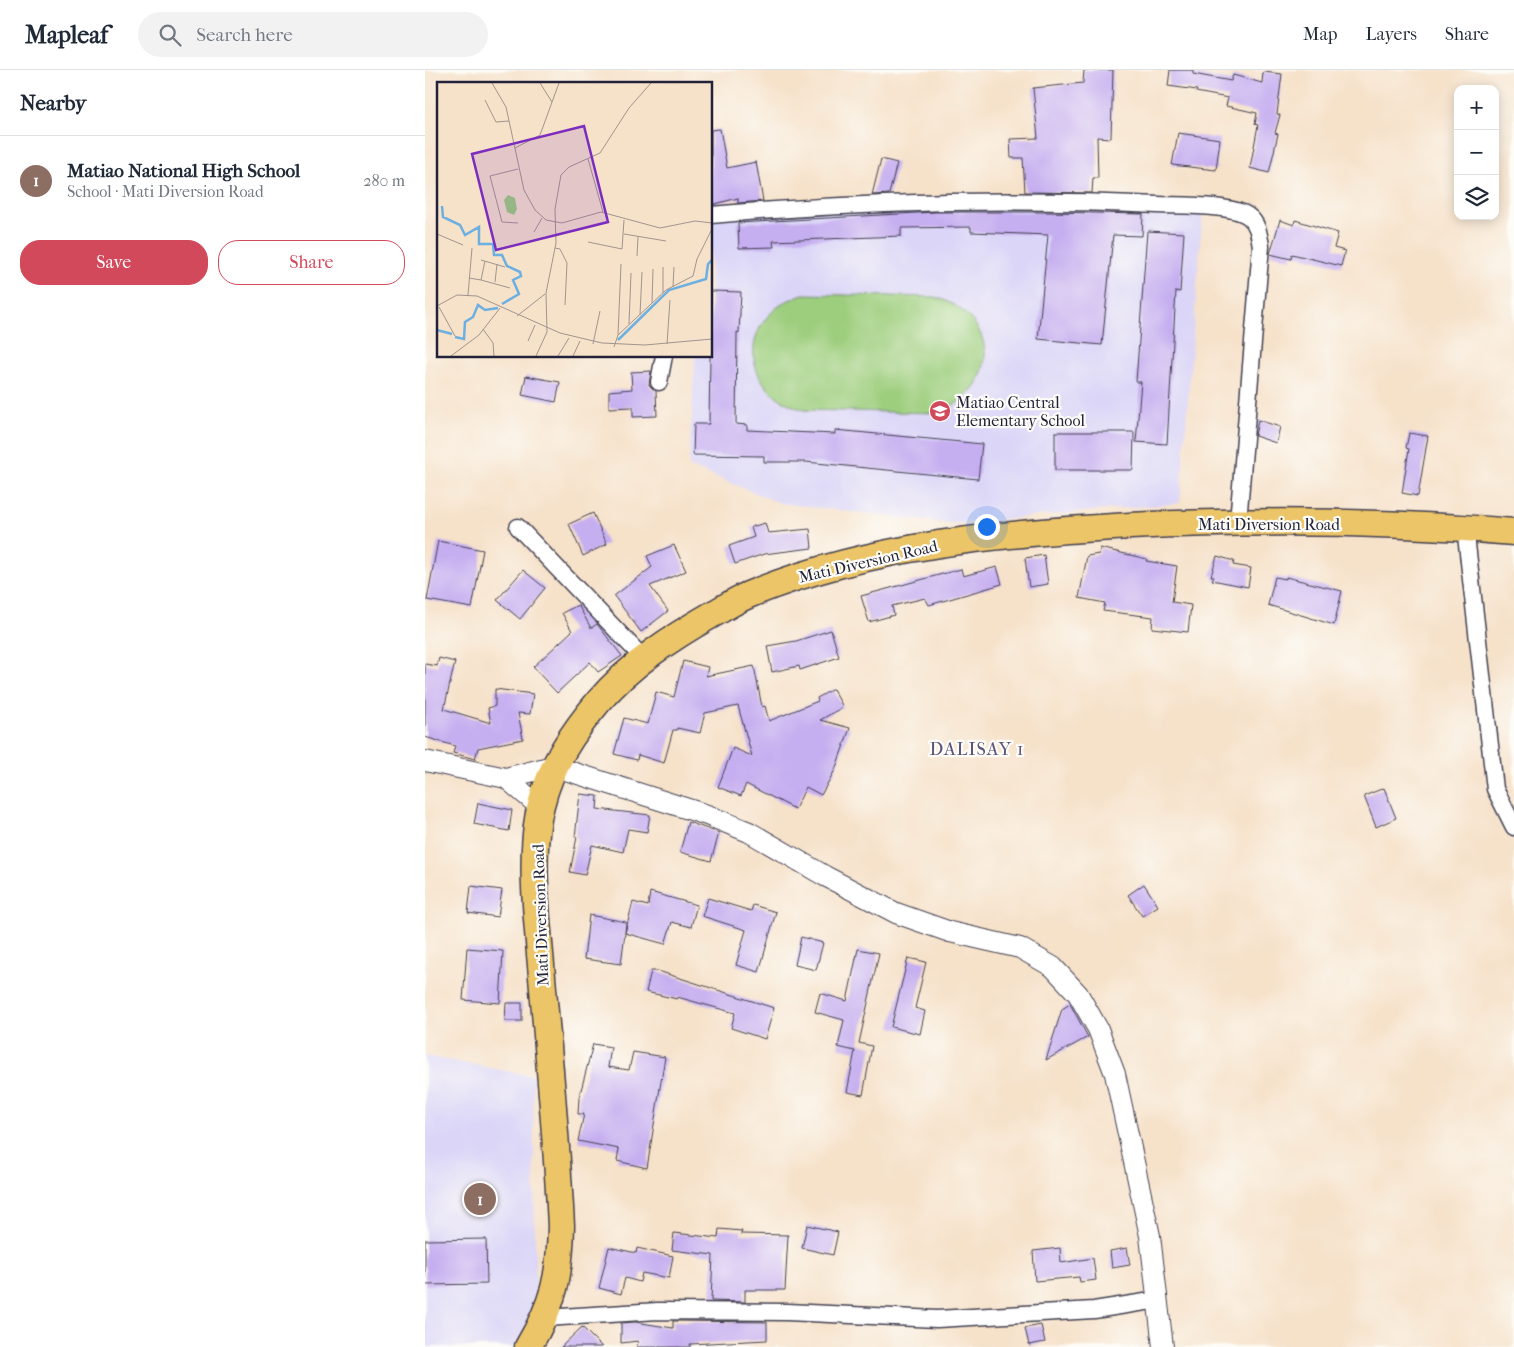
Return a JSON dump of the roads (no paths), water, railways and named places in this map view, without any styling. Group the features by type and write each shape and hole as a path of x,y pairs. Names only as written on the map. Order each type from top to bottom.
{"highway":[{"name":"Mati Diversion Road","path":"528,1347 545,1318 552,1300 560,1265 561,1226 539,948 535,847 540,806 553,766 571,735 612,686 643,658 748,594 805,574 866,558 943,543 1020,534 1238,522 1465,527 1514,532"}],"street":[{"path":"713,215 794,208 897,203 1049,201 1211,207 1248,215 1255,223 1261,246 1238,522"},
{"path":"659,382 664,358"},
{"path":"518,527 643,658"},
{"path":"1465,527 1495,789 1514,827"},
{"path":"425,761 506,778 553,766 715,818 749,832 825,876 896,913 951,932 1019,948 1053,967 1078,994 1098,1029 1115,1074 1150,1236 1163,1347"},
{"path":"506,778 540,806"},
{"path":"545,1318 658,1311 787,1312 937,1319 1093,1310 1157,1300"}],"place":[{"name":"Matiao Central Elementary School","path":"940,411"},
{"name":"Matiao National High School","path":"480,1199"}],"district":[{"name":"DALISAY 1","path":"977,749"}]}
